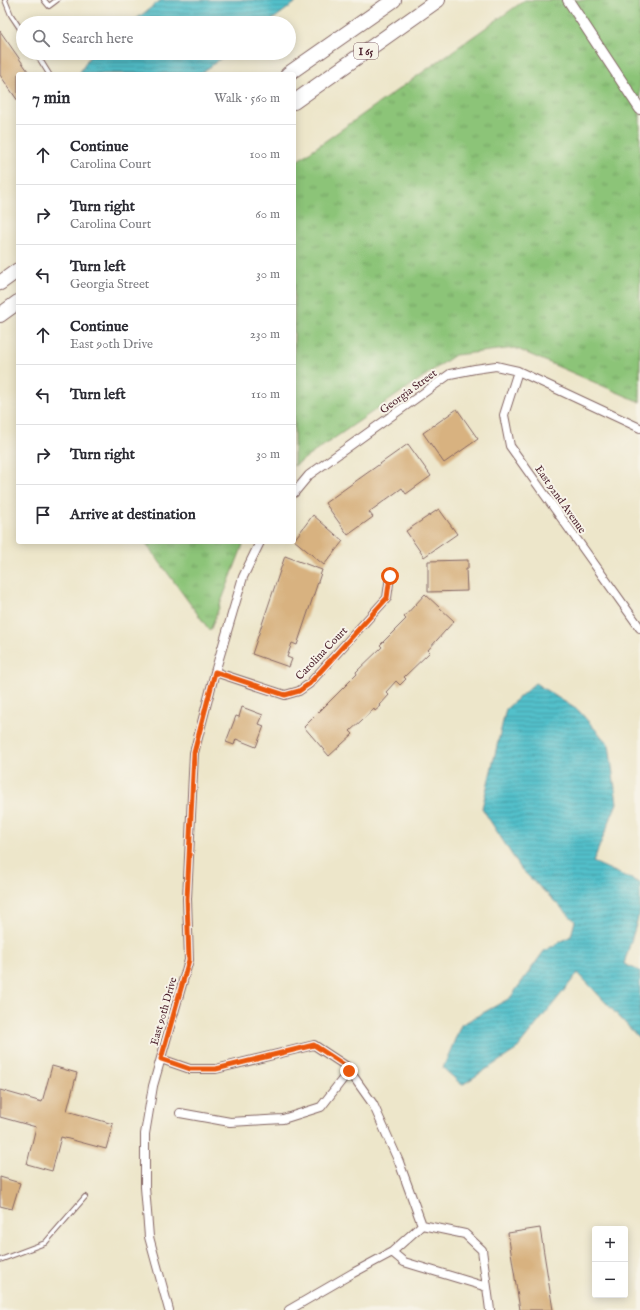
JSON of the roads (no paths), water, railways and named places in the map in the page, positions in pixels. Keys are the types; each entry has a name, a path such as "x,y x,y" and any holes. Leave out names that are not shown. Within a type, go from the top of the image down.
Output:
{"highway":[{"name":"I 65","path":"291,72 394,0"},
{"name":"I 65","path":"296,101 438,0"},
{"path":"0,284 16,272"},
{"path":"0,315 16,303"}],"street":[{"path":"568,0 640,110"},
{"name":"Georgia Street","path":"296,491 309,475 450,374 475,369 496,366 518,371 640,428"},
{"name":"East 92nd Avenue","path":"518,371 504,415 510,446 640,628"},
{"path":"215,672 243,577 259,544"},
{"name":"Carolina Court","path":"215,672 285,695 299,691 309,684 387,598 390,576"},
{"name":"East 90th Drive","path":"169,1310 149,1237 145,1186 145,1134 153,1086 189,960 187,899 194,753 215,672"},
{"path":"161,1059 190,1069 216,1069 314,1045 346,1066 373,1104 399,1162 422,1225"},
{"path":"180,1113 230,1122 282,1119 321,1107 349,1071"},
{"path":"289,1310 352,1273 392,1252 422,1225"},
{"path":"422,1225 465,1234 482,1250 490,1310"},
{"path":"392,1252 404,1262 487,1287"}],"lane":[{"path":"5,0 16,22"},
{"path":"44,0 49,6 57,0"},
{"path":"40,60 48,72"},
{"path":"0,1260 45,1243 85,1197"}],"water":[{"path":"161,0 299,0 277,16 140,16"},
{"path":"88,60 219,60 203,72 80,72"},
{"path":"535,683 579,711 609,745 617,803 593,862 640,883 640,911 624,964 640,971 640,1039 578,973 516,1050 462,1085 443,1068 461,1025 510,998 544,951 571,936 575,921 521,869 482,808 506,709"}]}
